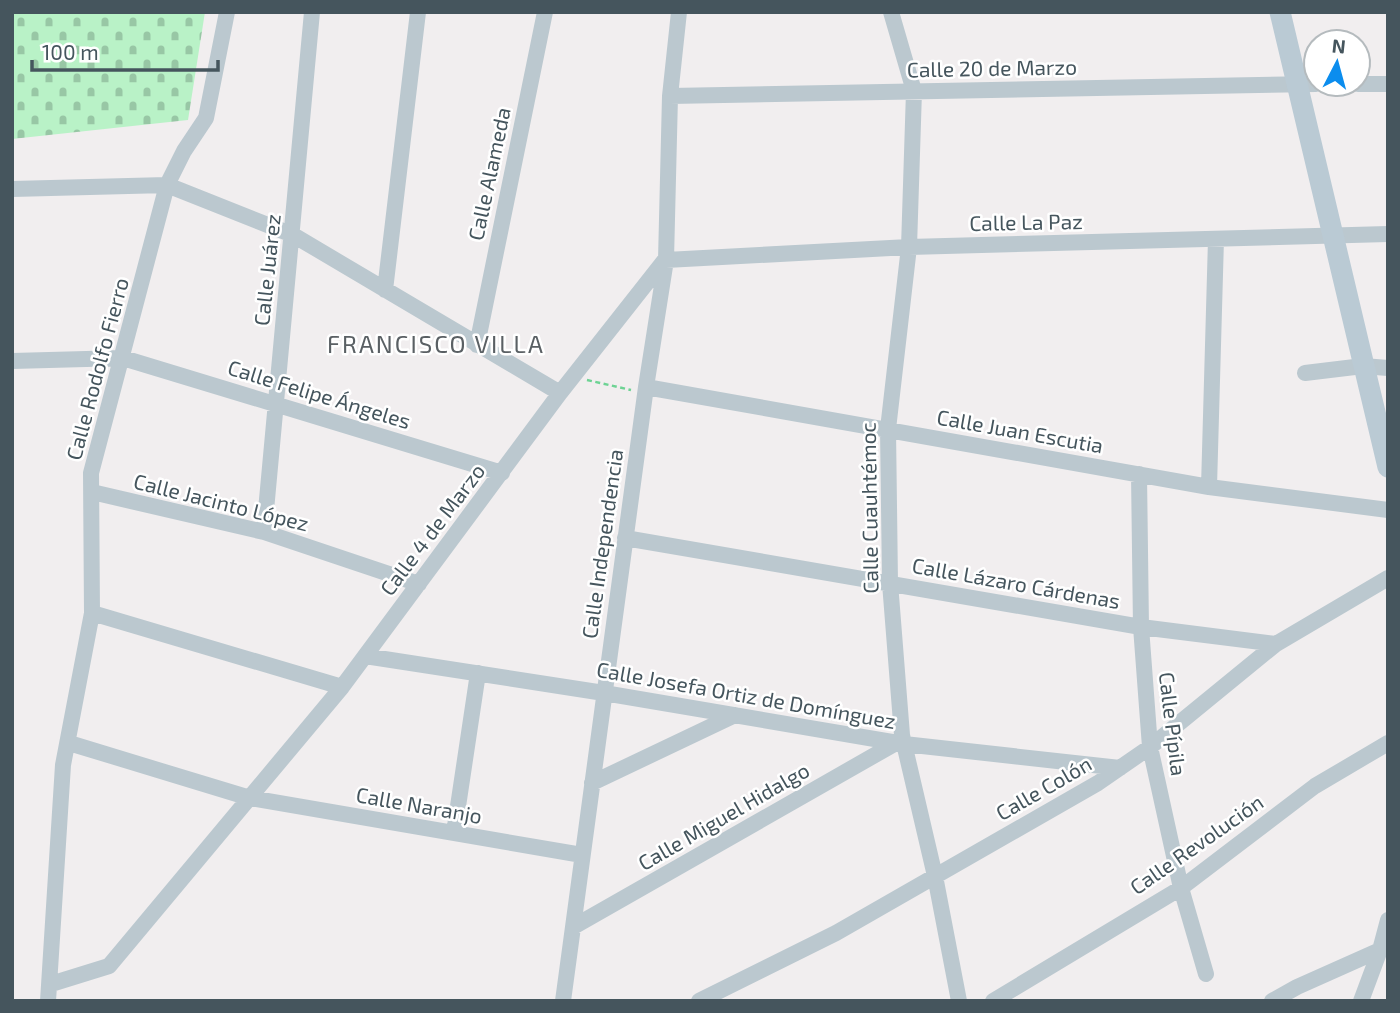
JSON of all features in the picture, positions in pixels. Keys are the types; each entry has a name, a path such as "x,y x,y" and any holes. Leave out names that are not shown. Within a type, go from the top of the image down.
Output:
{"street":[{"name":"Calle Rodolfo Fierro","path":"48,1001 64,765 92,613 91,473 167,185 184,151 206,118 227,12"},
{"name":"Calle Juárez","path":"264,532 312,12"},
{"path":"385,290 418,12"},
{"name":"Calle Alameda","path":"477,345 544,12"},
{"path":"666,260 670,96 679,12"},
{"name":"Calle Cuauhtémoc","path":"891,12 914,91 909,247 888,429 890,583 900,744 935,876 959,1001"},
{"path":"1280,12 1302,73"},
{"name":"Calle 20 de Marzo","path":"670,96 1302,84"},
{"path":"1308,98 1332,236 1388,467"},
{"path":"12,189 167,185 293,235 560,393"},
{"name":"Calle La Paz","path":"666,260 909,247 1388,234"},
{"path":"1209,487 1216,239"},
{"name":"Calle 4 de Marzo","path":"51,984 109,966 342,687 560,393 666,260"},
{"name":"Calle Independencia","path":"563,1001 625,538 666,260"},
{"name":"Calle Felipe Ángeles","path":"12,361 123,358 502,472"},
{"path":"1305,373 1363,366 1388,368"},
{"name":"Calle Juan Escutia","path":"646,387 1209,487 1388,510"},
{"name":"Calle Pípila","path":"1139,474 1141,627 1150,747 1181,888 1206,974"},
{"name":"Calle Jacinto López","path":"92,492 264,532 419,584"},
{"name":"Calle Lázaro Cárdenas","path":"625,538 1141,627 1276,644"},
{"name":"Calle Colón","path":"699,1001 836,933 1098,783 1150,747 1276,644 1388,578"},
{"path":"92,613 342,687"},
{"name":"Calle Josefa Ortiz de Domínguez","path":"365,656 604,693 900,744 1121,768"},
{"path":"454,833 478,673"},
{"path":"592,783 735,715"},
{"name":"Calle Naranjo","path":"69,743 250,798 582,855"},
{"name":"Calle Revolución","path":"993,1001 1181,888 1315,786 1388,743"},
{"name":"Calle Miguel Hidalgo","path":"573,928 900,744"},
{"path":"1361,1001 1388,920"},
{"path":"1272,1001 1297,986 1380,950"}],"path":[{"path":"573,376 629,391 646,387"}],"green space":[{"path":"12,12 205,12 188,120 12,139"}],"district":[{"name":"FRANCISCO VILLA","path":"436,345"}]}
